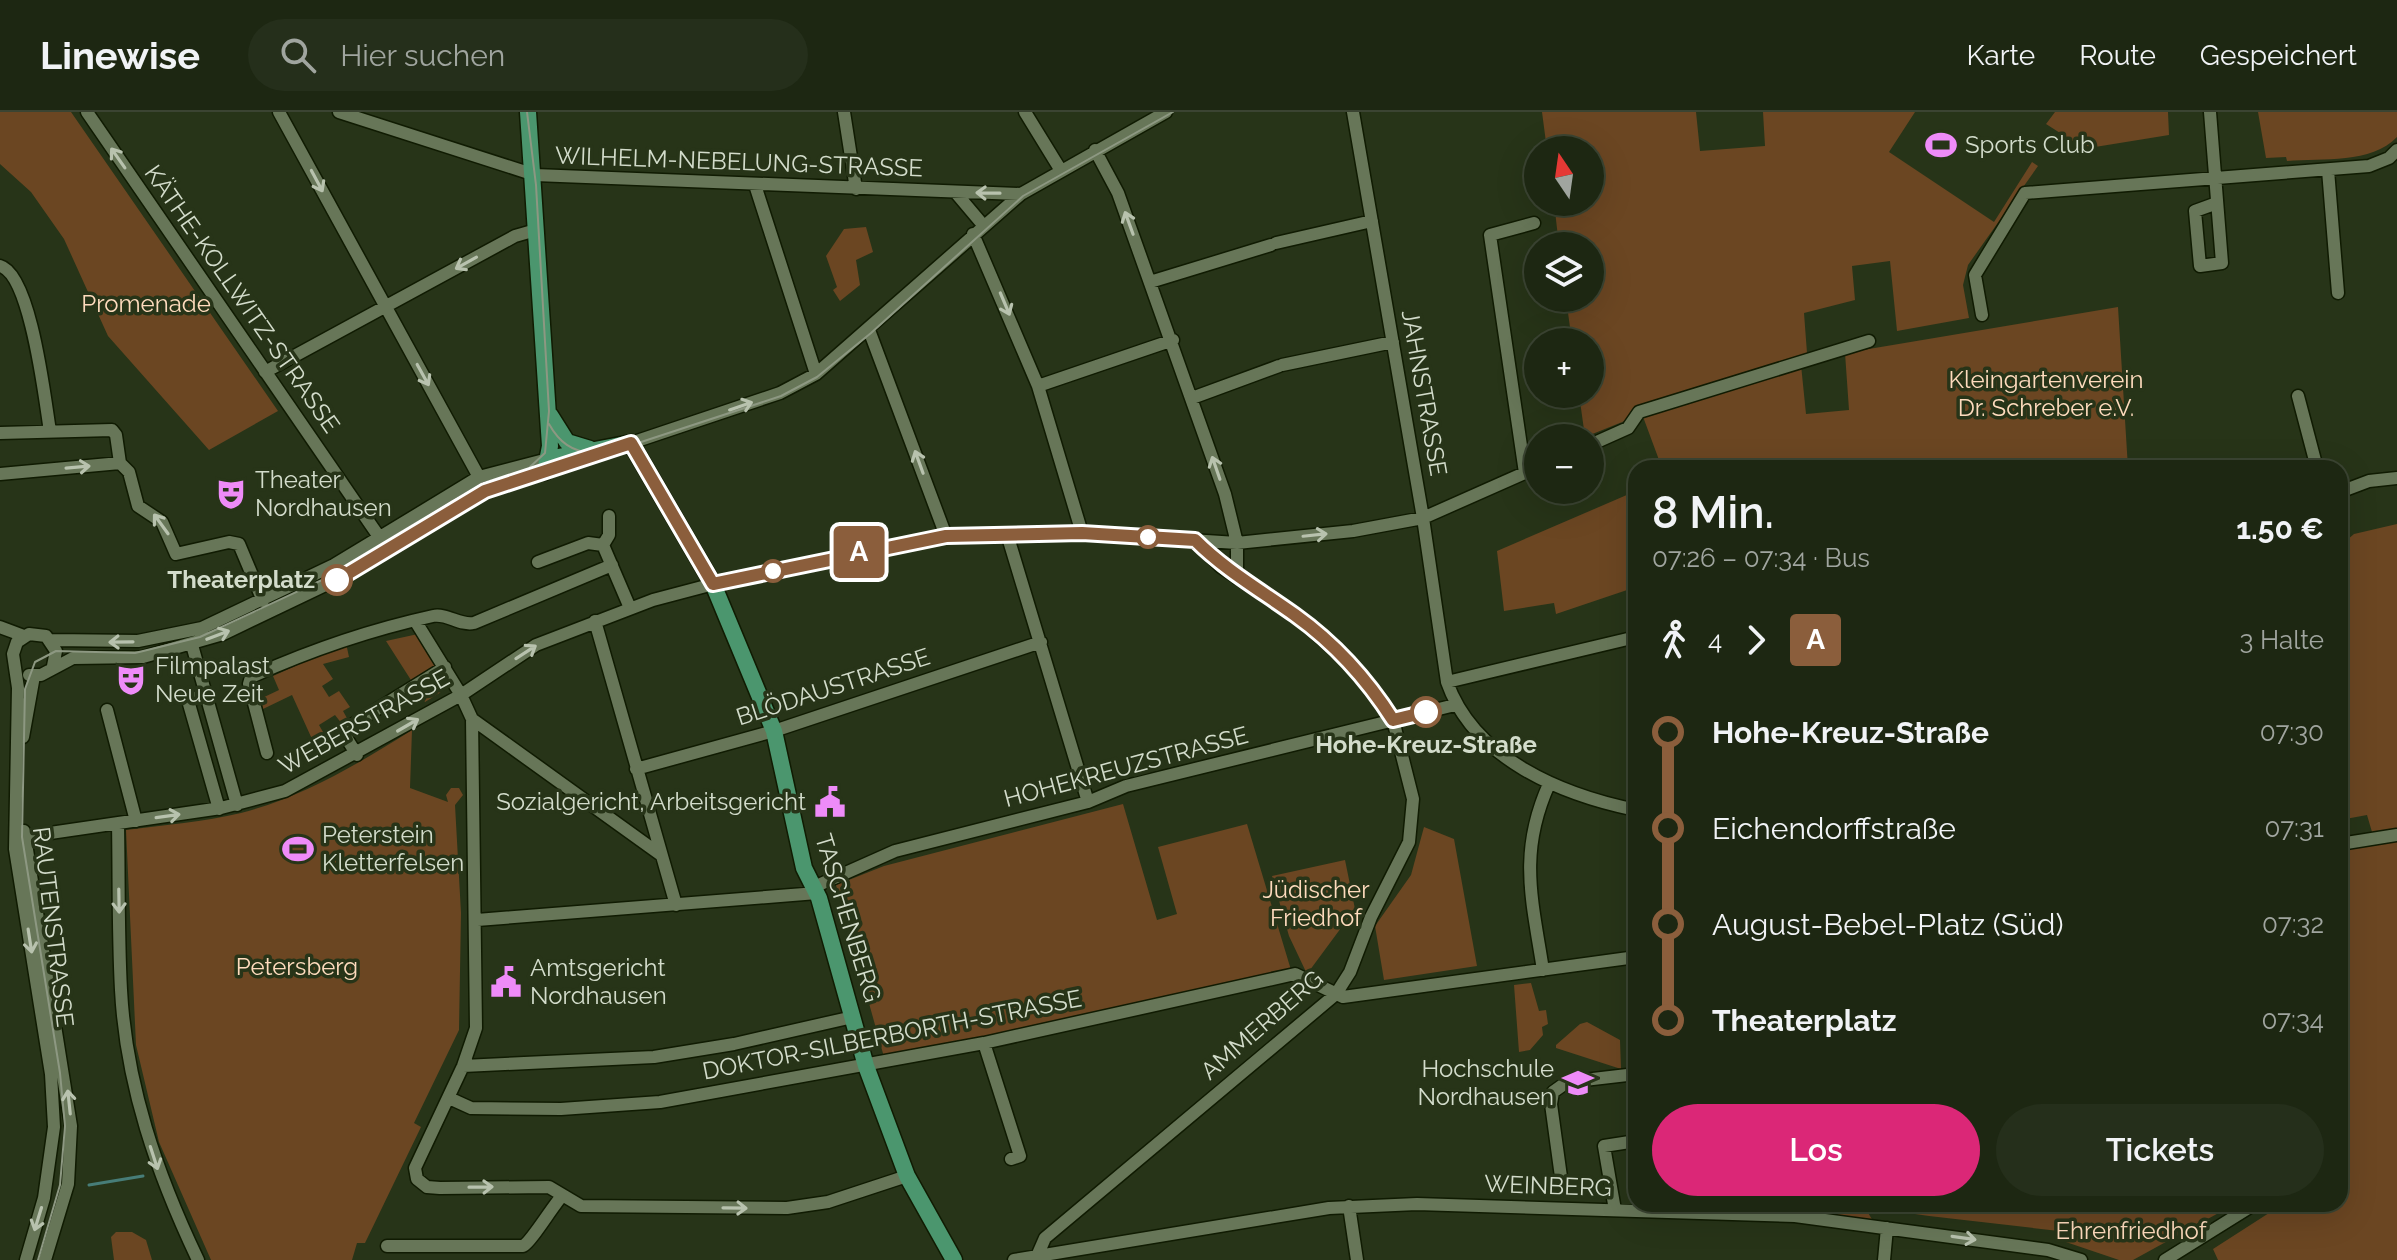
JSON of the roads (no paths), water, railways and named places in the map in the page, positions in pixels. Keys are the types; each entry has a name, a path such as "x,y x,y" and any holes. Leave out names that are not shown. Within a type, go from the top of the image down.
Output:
{"main road":[{"path":"528,112 547,409 546,465 592,458 600,451 631,443"},
{"path":"547,409 567,442 600,451"},
{"name":"TASCHENBERG","path":"631,443 713,584 774,731 804,868 816,890 866,1066 907,1176 954,1260"}],"street":[{"name":"KÄTHE-KOLLWITZ-STRASSE","path":"87,112 387,551"},
{"path":"279,112 479,477"},
{"name":"WILHELM-NEBELUNG-STRASSE","path":"339,112 534,175 1021,194"},
{"path":"844,112 856,189"},
{"path":"1025,112 1060,169"},
{"path":"631,443 780,393 816,374 1021,194 1060,169 1166,112"},
{"name":"JAHNSTRASSE","path":"1353,112 1423,518 1447,682 1455,705"},
{"path":"2210,112 2222,263 2200,266 2195,211 2217,203"},
{"path":"1095,150 1118,193 1173,340 1225,494 1237,543 1237,578"},
{"path":"1982,315 1975,275 2025,193 2328,170 2369,166 2394,158"},
{"path":"2328,170 2338,293"},
{"path":"755,185 816,374"},
{"name":"WILHELM-NEBELUNG-STRASSE","path":"956,193 978,229 1038,386 1082,533"},
{"path":"1150,282 1273,244 1372,221"},
{"path":"1524,466 1490,235 1534,223"},
{"path":"265,372 515,236 536,230"},
{"path":"3,267 16,278 34,336 50,431"},
{"path":"869,330 946,536"},
{"path":"1038,386 1173,340"},
{"path":"1604,439 1628,428 1639,412 1869,341"},
{"path":"1192,398 1281,366 1393,342"},
{"path":"2298,396 2315,460"},
{"path":"0,433 106,429 116,435 120,463 129,472 138,506 162,522 176,554 218,544 239,544 263,601"},
{"path":"0,474 120,463"},
{"path":"0,627 24,636 35,633 51,640 138,641 191,631 263,601 380,538 479,477 546,465"},
{"path":"0,634 14,649 17,666 34,676 73,658 143,657 192,645 256,620 387,551 485,491 546,465"},
{"name":"WEBERSTRASSE","path":"21,838 219,809 285,791 357,755 461,695 536,645 630,608 713,584 946,536 1082,533 1237,543 1353,531 1423,518 1524,473"},
{"path":"2348,489 2369,481 2397,478"},
{"path":"603,545 609,535 609,516"},
{"path":"1007,534 1088,802"},
{"path":"1195,540 1237,578 1297,617 1349,663 1393,720"},
{"path":"538,562 588,543 603,545"},
{"path":"603,545 630,608"},
{"path":"267,753 249,684 251,677 343,638 437,615 466,625 474,623 612,565"},
{"path":"595,621 676,905"},
{"path":"416,622 445,667 472,719 477,920 476,1028 463,1066 415,1168 417,1179 427,1187 440,1188 539,1185 549,1187 581,1206 787,1208 828,1202 907,1176"},
{"path":"14,649 24,636"},
{"path":"1447,682 1628,639"},
{"path":"51,640 56,651 53,666"},
{"name":"BLÖDAUSTRASSE","path":"636,769 774,731 1041,642"},
{"path":"192,645 237,805"},
{"name":"RAUTENSTRASSE","path":"17,666 21,838 54,1098 52,1151 46,1192 26,1260"},
{"path":"318,745 445,667"},
{"name":"RAUTENSTRASSE","path":"34,676 23,735 21,838 69,1096 71,1150 67,1188 45,1260"},
{"path":"206,697 192,698 189,704 219,809"},
{"path":"1455,705 1505,756 1549,784 1579,797 1628,808"},
{"name":"HOHEKREUZSTRASSE","path":"477,920 676,905 816,890 895,851 1088,802 1126,786 1455,705"},
{"path":"107,710 136,821"},
{"path":"472,719 661,855"},
{"name":"AMMERBERG","path":"1038,1254 1045,1238 1336,994 1350,972 1371,917 1409,842 1413,799 1393,720"},
{"path":"342,731 357,755"},
{"path":"1543,970 1528,852 1533,826 1549,784"},
{"path":"118,823 121,992 135,1083 160,1174 198,1260"},
{"path":"2348,843 2397,835"},
{"path":"1336,994 1343,997 1628,958"},
{"name":"DOKTOR-SILBERBORTH-STRASSE","path":"449,1098 471,1108 575,1108 660,1102 984,1043 1295,974 1336,994"},
{"name":"DOKTOR-SILBERBORTH-STRASSE","path":"463,1066 654,1057 734,1044 853,1017"},
{"path":"984,1043 1020,1156 1011,1159"},
{"path":"1561,1177 1551,1104 1553,1092 1567,1082 1628,1075"},
{"path":"1615,1210 1604,1146 1628,1142"},
{"path":"46,1192 67,1188"},
{"path":"387,1246 523,1246 529,1243 543,1218 562,1196"},
{"name":"WEINBERG","path":"1014,1260 1349,1206 1417,1204 1628,1210"},
{"path":"1349,1206 1357,1260"},
{"name":"WEINBERG","path":"1675,1212 1795,1216 2048,1250 2081,1260"},
{"path":"2165,1260 2242,1212"},
{"path":"1884,1260 1887,1228"}],"waterway":[{"path":"89,1185 143,1176"}],"tram line":[{"path":"527,112 536,185 549,411 545,453 530,467"},
{"path":"38,1260 60,1185 65,1126 60,1073 22,837 25,689 35,662 56,651 135,653 200,637 339,572 451,502 496,480 632,445 781,396 817,377 871,333 1023,196 1173,112"},
{"path":"549,424 567,445 593,453"}],"place":[{"name":"Sports Club","path":"1941,145"},
{"name":"Theater Nordhausen","path":"231,494"},
{"name":"Theaterplatz","path":"337,580"},
{"name":"Filmpalast Neue Zeit","path":"131,680"},
{"name":"Hohe-Kreuz-Straße","path":"1426,712"},
{"name":"Sozialgericht, Arbeitsgericht","path":"830,802"},
{"name":"Peterstein Kletterfelsen","path":"298,849"},
{"name":"Amtsgericht Nordhausen","path":"506,982"},
{"name":"Hochschule Nordhausen","path":"1578,1083"}],"park label":[{"name":"Promenade","path":"146,304"},
{"name":"Kleingartenverein Dr. Schreber e.V.","path":"2046,394"},
{"name":"Jüdischer Friedhof","path":"1316,904"},
{"name":"Petersberg","path":"297,967"},
{"name":"Ehrenfriedhof","path":"2131,1231"}]}
